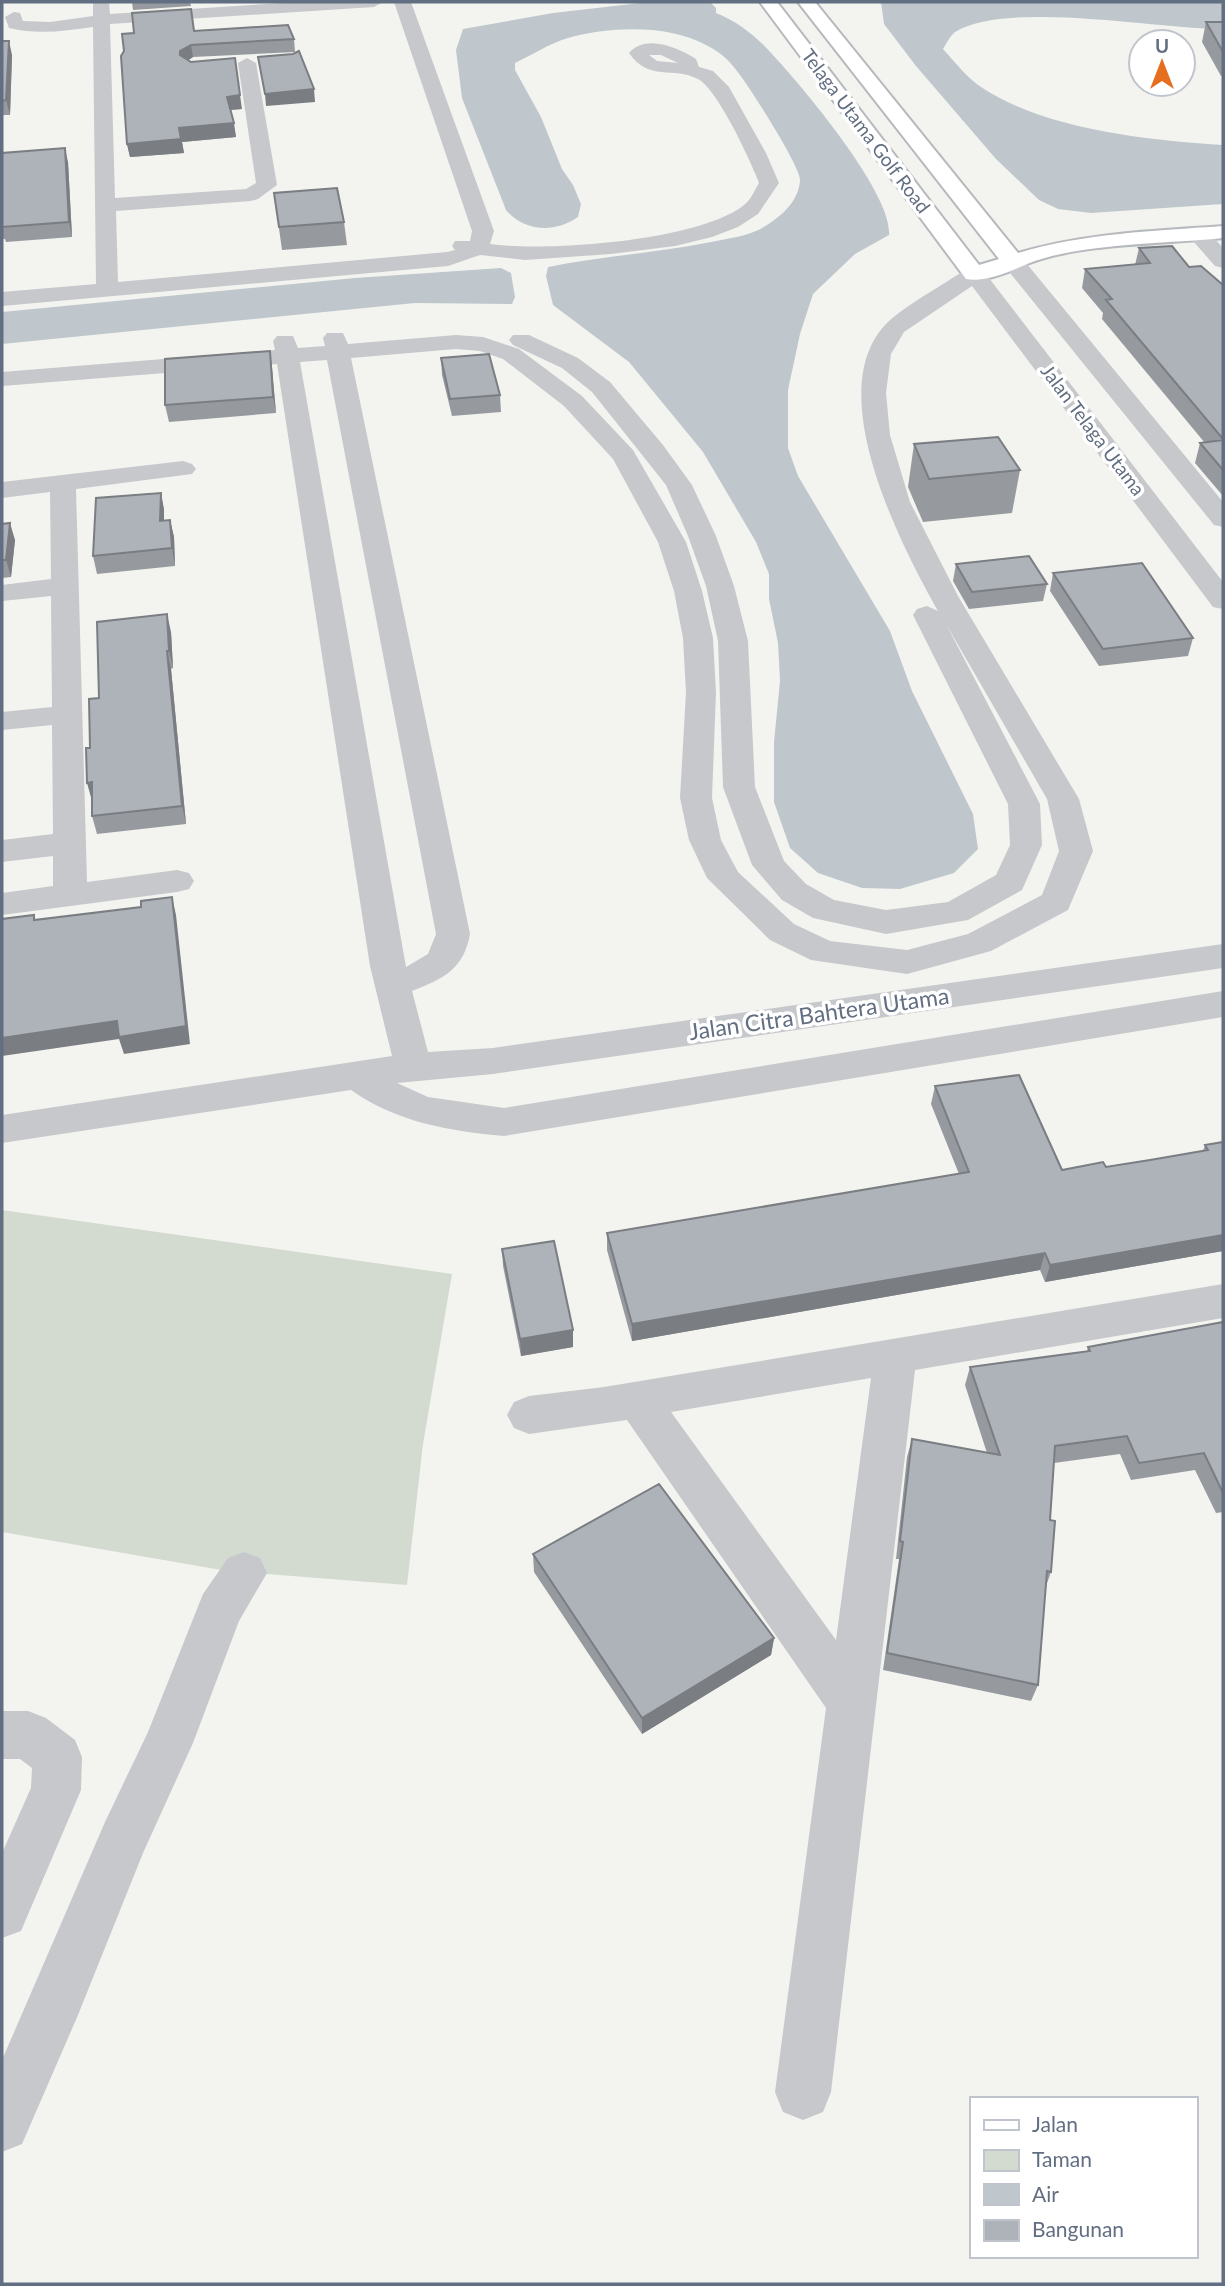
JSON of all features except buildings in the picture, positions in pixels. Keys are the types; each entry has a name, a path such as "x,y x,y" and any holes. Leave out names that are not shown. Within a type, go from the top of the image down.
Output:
{"main road":[{"name":"Telaga Utama Golf Road","path":"768,2 969,267"},
{"name":"Telaga Utama Golf Road","path":"806,2 1007,256"},
{"path":"969,267 1007,256 1104,242 1223,232"}],"street":[{"path":"123,15 214,2"},
{"path":"62,8 101,10 123,15 374,2"},
{"path":"384,2 465,243 470,247 525,253 656,242 708,232 751,211 769,183 764,166 715,82 690,68"},
{"path":"2,299 107,286 133,278 448,259 483,242 483,231 402,2"},
{"path":"8,21 37,10"},
{"path":"8,21 51,26 101,10"},
{"path":"101,10 107,286"},
{"path":"106,205 251,195 267,185 240,63 270,61"},
{"path":"1197,233 1223,261"},
{"name":"Jalan Telaga Utama","path":"1007,256 1223,519"},
{"path":"2,366 336,345 456,342 483,344 511,354 573,401 624,455 672,541 688,591 698,638 701,692 696,798 705,841 724,878 782,932 823,952 907,962 979,943 1056,902 1076,851 1063,799 944,596 897,502 877,435 874,393 879,354 895,328 969,267"},
{"path":"336,345 441,330 491,331 533,344 570,363 601,387 654,450 678,485 702,536 720,586 733,641 739,787 769,865 794,892 825,910 886,922 956,912 967,906 1010,882 1026,845 1024,804 918,598 873,503 854,435 851,392 858,352 873,323 969,267"},
{"name":"Jalan Telaga Utama","path":"969,267 1223,601"},
{"path":"2,290 107,286"},
{"path":"336,345 453,934 452,949 444,963 393,985"},
{"path":"2,379 287,349"},
{"path":"287,349 393,985 413,1067"},
{"path":"2,490 183,469"},
{"path":"63,484 71,894"},
{"path":"2,593 65,586"},
{"path":"2,722 67,714"},
{"path":"2,851 69,843"},
{"path":"2,904 177,881"},
{"name":"Jalan Citra Bahtera Utama","path":"2,1129 413,1067 493,1061 1223,956"},
{"path":"357,1075 394,1101 460,1119 504,1122 1223,1004"},
{"path":"529,1415 1223,1301"},
{"path":"803,2092 895,1357"},
{"path":"638,1399 853,1705"},
{"path":"2,2124 59,1996 123,1840 167,1744 220,1609 244,1573"},
{"path":"2,1735 28,1735 57,1757 56,1790 2,1912"}],"green space":[{"path":"2,1210 452,1274 423,1444 407,1585 227,1571 2,1532"}],"water":[{"path":"649,2 711,3 716,8 716,13 739,25 760,42 804,90 843,141 877,194 886,217 889,235 855,254 813,294 800,334 788,390 788,448 798,476 890,631 912,691 973,814 978,849 954,873 900,889 862,888 818,873 790,848 774,802 774,742 780,681 778,643 769,599 769,574 756,542 703,452 629,362 553,305 546,276 548,267 740,236 761,229 784,212 797,194 800,180 792,159 760,104 730,62 716,51 689,38 655,30 584,34 555,43 515,63 515,70 541,117 562,169 581,204 578,217 560,226 540,228 522,223 506,210 462,98 456,50 463,29 553,13"},
{"path":"881,2 1223,2 1223,29 1046,17 1010,18 979,23 955,32 943,49 981,87 1036,114 1130,136 1223,145 1223,204 1091,213 1058,209 1039,200 996,159 916,66 884,24"},
{"path":"501,268 511,273 515,297 512,304 415,303 2,344 2,312 355,278"}]}
